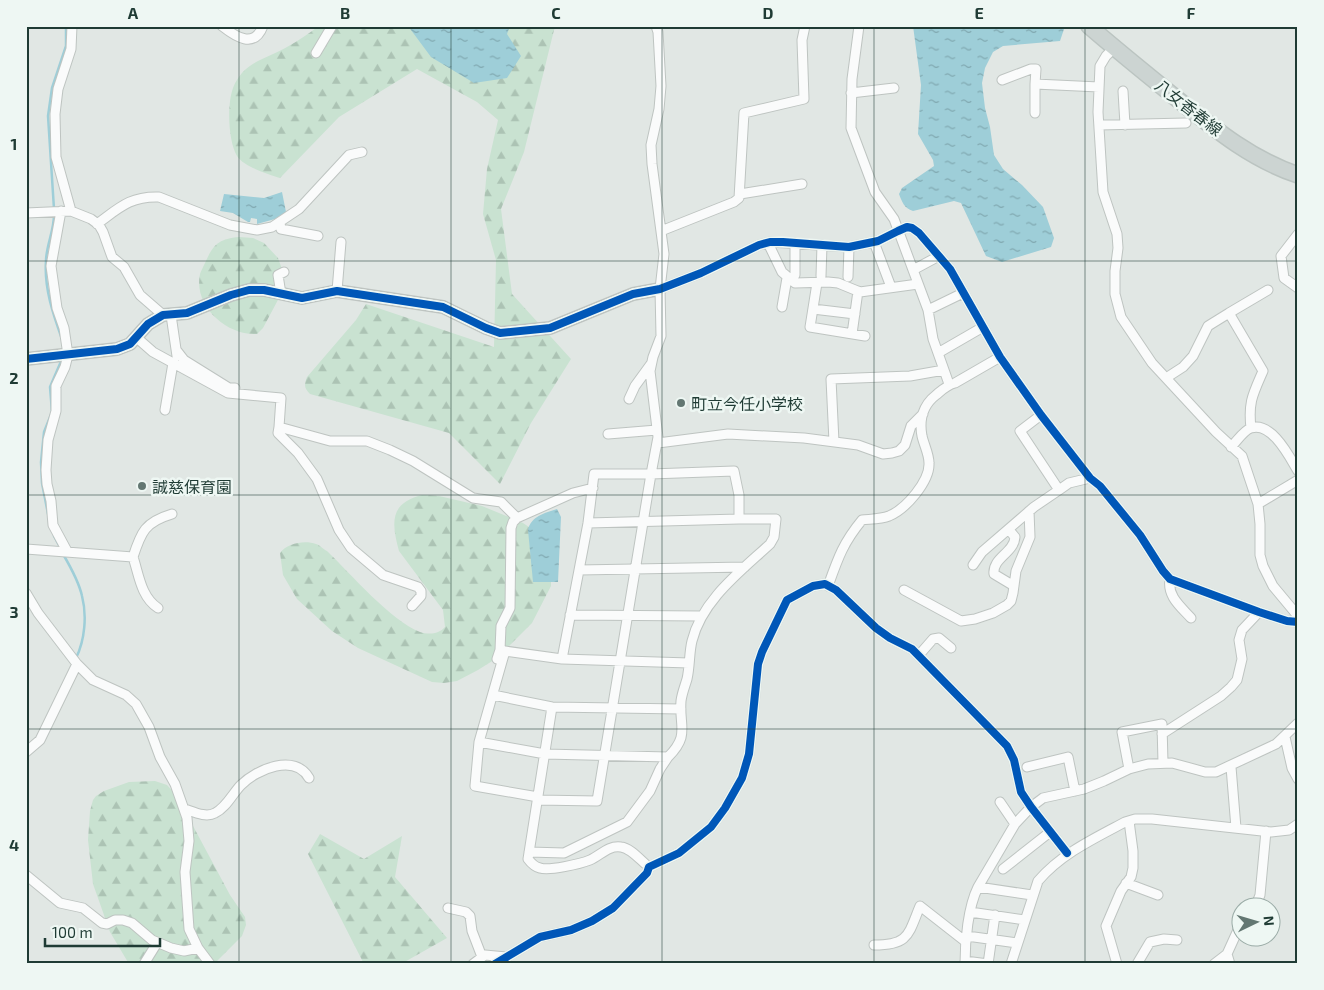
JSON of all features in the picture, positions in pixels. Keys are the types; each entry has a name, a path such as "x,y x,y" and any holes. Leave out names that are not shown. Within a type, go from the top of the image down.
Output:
{"main road":[{"name":"八女香春線","path":"1089,26 1114,48 1236,144 1273,165 1298,175"}],"street":[{"path":"62,551 53,525 51,501 46,484 46,470 48,440 56,411 56,386 65,367 68,354 64,328 56,308 51,266 66,211 56,157 55,114 58,89 71,49 72,26"},
{"path":"222,26 235,36 247,40 254,38 260,33 263,26"},
{"path":"316,53 332,26"},
{"path":"592,488 573,492 517,518 513,522 511,528 510,608 501,626 502,651 493,695 479,742 475,786 538,798 597,801 611,708 658,442 650,371 661,336 660,289 664,254 651,145 660,110 661,86 656,26"},
{"path":"661,231 740,198 744,113 804,99 802,40 805,26"},
{"path":"859,26 851,93 851,128 876,192 894,219 928,310 933,339 949,384"},
{"path":"1114,48 1100,66 1099,125 1103,192 1117,234 1115,294 1121,317 1152,364 1231,447 1242,456 1258,504 1260,555 1263,566 1273,586 1298,616"},
{"path":"1002,80 1031,69 1036,69 1035,112"},
{"path":"1035,84 1099,86"},
{"path":"851,93 894,88"},
{"path":"1123,91 1125,125"},
{"path":"1099,125 1186,123"},
{"path":"97,224 136,198 159,197 230,225 257,230 272,227 300,209 350,155 362,152"},
{"path":"740,194 802,184"},
{"path":"26,213 66,211 82,214 97,224 103,232 112,257 124,267 140,295 167,315 177,351 184,360 228,388 236,388"},
{"path":"280,223 281,228 318,236"},
{"path":"26,359 117,349 130,344 148,324 167,315 187,313 231,295 249,290 264,290 302,298 336,291 443,307 500,333 550,328 633,294 660,289 759,245 795,243 849,247 874,242 898,230 912,228 919,233 950,269 982,327 1040,415 1090,478 1100,486 1148,545 1162,571 1170,579 1259,612 1294,623 1298,622"},
{"path":"1298,234 1294,247 1281,256 1284,278 1298,288"},
{"path":"336,291 341,242"},
{"path":"874,242 892,287"},
{"path":"768,243 782,272 791,276 795,283 819,279 838,283 858,291 918,284"},
{"path":"782,307 791,276 795,243"},
{"path":"822,245 819,279 810,327 865,336"},
{"path":"848,277 849,247"},
{"path":"913,270 939,256"},
{"path":"281,294 278,275 284,272"},
{"path":"1166,378 1183,367 1194,356 1208,326 1268,290"},
{"path":"852,334 858,291"},
{"path":"928,310 963,293"},
{"path":"813,309 855,314"},
{"path":"1229,313 1263,371 1251,399 1249,411 1251,428"},
{"path":"938,353 982,327"},
{"path":"137,338 153,352 228,393 281,398 278,433 298,453 317,479 339,530 351,548 383,575 418,587 421,591 420,596 412,606"},
{"path":"165,410 177,351"},
{"path":"828,586 840,551 862,520 891,515 906,504 918,491 927,475 930,463 923,438 921,420 924,408 932,398 949,384 972,374 1000,356"},
{"path":"629,399 635,386 651,364"},
{"path":"834,442 831,379 910,376 944,370"},
{"path":"658,442 728,434 804,438 858,445 883,454 899,451 906,441 912,426 923,414"},
{"path":"1040,415 1020,431 1059,490"},
{"path":"279,427 330,441 367,441 413,461 473,498 501,502 517,518"},
{"path":"1231,447 1251,428 1258,427 1276,436 1298,472"},
{"path":"608,434 657,430"},
{"path":"906,441 923,438"},
{"path":"562,659 588,523 594,474 734,471 739,495 739,519"},
{"path":"972,565 982,552 1029,511 1070,483 1090,478"},
{"path":"1258,504 1298,480"},
{"path":"904,590 961,621 994,613 1007,606 1011,601 1016,571 1030,537 1029,511"},
{"path":"158,608 150,603 144,594 133,557 140,536 147,525 172,514"},
{"path":"529,852 564,853 627,822 650,791 660,769 681,741 683,730 681,709 692,640 702,616 723,589 770,544 774,537 776,519 588,523"},
{"path":"1009,530 1015,537 1014,542 1011,548 999,559 994,574 1014,586"},
{"path":"26,549 133,557"},
{"path":"579,570 746,567"},
{"path":"1170,579 1170,593 1191,618"},
{"path":"495,964 540,937 571,930 599,917 613,908 647,873 649,868 680,853 711,827 725,808 742,778 749,754 758,664 762,652 787,600 813,586 825,584 836,590 876,628 890,638 912,649 1007,746 1014,760 1021,792 1031,808 1067,853"},
{"path":"26,593 38,613 77,664 93,680 126,695 136,704 148,727 185,809 189,841 185,872 189,928 198,948 210,964"},
{"path":"1162,734 1231,688 1236,680 1242,659 1239,640 1242,630 1259,612"},
{"path":"570,615 702,616"},
{"path":"919,655 933,639 939,638 951,648"},
{"path":"502,651 562,659 689,663"},
{"path":"491,685 502,651"},
{"path":"26,752 40,740 77,664"},
{"path":"493,695 552,707 681,709"},
{"path":"552,707 528,859 540,868 548,869 590,860 611,847 622,847 629,850 649,868"},
{"path":"995,915 988,964 965,962 973,897 1014,824 1043,798 1075,791 1104,781 1129,768 1148,764 1172,763 1205,772 1216,772 1276,744 1298,723"},
{"path":"1129,768 1122,732 1162,724 1163,763"},
{"path":"1285,737 1292,768 1298,779"},
{"path":"479,742 545,754 668,757"},
{"path":"1026,767 1068,757 1075,791"},
{"path":"185,809 204,815 213,814 219,810 242,784 261,771 284,765 296,766 305,770 309,778"},
{"path":"1230,767 1236,828"},
{"path":"1000,802 1014,824"},
{"path":"1011,964 1032,894 1042,876 1067,853 1129,821 1152,820 1266,831 1289,830 1298,824"},
{"path":"1117,964 1106,926 1133,868 1134,851 1129,821"},
{"path":"1259,898 1266,831"},
{"path":"998,850 1006,867 1050,832"},
{"path":"26,875 60,903 83,908 102,923 107,924 115,920 123,920 132,924 157,943 184,951 198,948"},
{"path":"1126,883 1158,895"},
{"path":"978,887 1032,894"},
{"path":"874,945 889,945 907,936 920,906 967,939 1017,943"},
{"path":"448,908 466,912 470,916 472,931 482,957"},
{"path":"970,912 1024,920"},
{"path":"1138,964 1150,942 1164,939 1177,940"},
{"path":"144,964 157,943"},
{"path":"1214,964 1227,954 1232,943"},
{"path":"1227,954 1230,964"},
{"path":"473,964 486,955 506,957"}],"green space":[{"path":"319,26 555,26 524,152 501,209 512,294 571,359 531,423 500,484 449,433 310,394 306,388 307,377 356,320 366,304 494,347 496,260 483,214 487,169 498,120 477,102 417,69 339,117 280,178 245,164 237,156 230,132 229,113 231,95 237,80 250,66 291,45"},
{"path":"239,237 253,238 264,243 278,258 283,272 279,298 263,328 257,334 234,330 215,317 207,308 199,286 200,273 214,247 226,239"},
{"path":"422,495 439,496 482,506 523,523 532,529 551,573 551,586 532,623 497,658 457,681 444,683 432,682 358,648 332,631 297,599 283,575 280,553 296,543 307,542 317,545 327,551 371,596 396,618 420,632 430,634 437,632 445,627 443,610 399,551 394,523 399,509 404,503"},
{"path":"155,781 167,785 177,796 230,895 245,917 246,925 242,936 214,964 129,964 110,932 93,884 88,840 90,811 93,800 104,791 129,782"},
{"path":"320,834 364,859 402,836 395,877 447,938 401,964 364,964 308,854"}],"water":[{"path":"408,26 510,26 507,34 521,56 507,78 474,83 431,57"},
{"path":"913,26 1065,26 1060,41 1003,46 993,52 985,68 982,83 994,155 1003,169 1043,207 1054,238 1051,247 1002,262 986,256 961,203 954,201 913,211 904,204 899,194 902,188 934,166 933,160 918,134 921,85"},
{"path":"282,192 286,212 275,219 257,224 257,219 251,218 250,222 248,222 233,213 220,211 224,194 264,198"},
{"path":"557,509 561,517 558,582 533,582 528,530 535,518"}],"waterway":[{"path":"54,209 48,116 52,88 66,46 66,26"},
{"path":"54,215 46,255 46,281 55,320 62,339"},
{"path":"48,514 42,483 41,462 44,432 52,412 50,387 62,359"},
{"path":"54,536 61,549"},
{"path":"63,554 77,580 84,603 83,635 76,658"}],"cycle path":[{"path":"26,359 117,349 130,344 148,324 163,315 187,313 231,295 249,290 264,290 302,298 337,291 443,307 500,333 550,328 633,294 660,289 701,273 759,245 770,242 783,242 849,247 878,241 907,227 912,228 919,233 950,269 1000,357 1041,415 1090,478 1100,486 1140,535 1170,579 1259,612 1287,621 1298,622"},
{"path":"495,964 540,937 571,930 592,921 613,908 647,873 649,867 679,853 711,827 725,808 742,778 749,754 758,664 762,652 787,600 813,586 825,584 836,590 876,628 890,638 912,649 1007,746 1014,760 1021,792 1067,853"}],"place":[{"name":"町立今任小学校","path":"681,403"},
{"name":"誠慈保育園","path":"142,486"}]}
